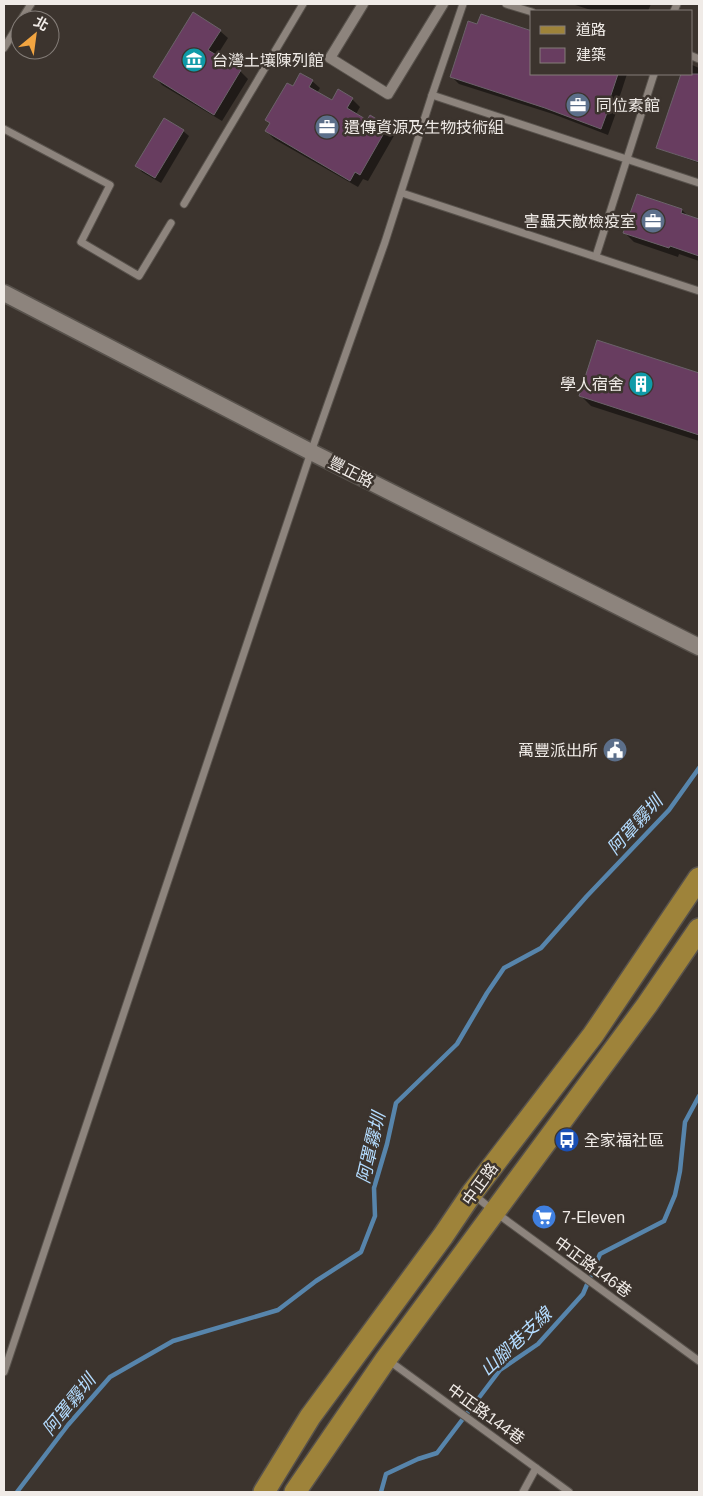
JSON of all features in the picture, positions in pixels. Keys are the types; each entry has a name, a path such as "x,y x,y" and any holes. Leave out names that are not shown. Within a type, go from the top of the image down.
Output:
{"main road":[{"name":"中正路","path":"264,1492 310,1417 443,1236 472,1193 593,1035 699,878"},
{"name":"中正路","path":"295,1492 386,1359 647,1006 699,929"}],"street":[{"path":"363,4 330,58 388,94 443,4"},
{"name":"豐正路","path":"4,293 311,452 699,647"}],"lane":[{"path":"184,204 303,4"},
{"path":"4,1372 311,452 402,192 463,4"},
{"path":"506,4 530,11"},
{"path":"596,256 654,75"},
{"path":"432,95 699,183"},
{"path":"4,129 110,185 81,242 139,276 171,223"},
{"path":"402,192 699,291"},
{"name":"中正路146巷","path":"472,1193 495,1212 699,1361"},
{"name":"中正路144巷","path":"386,1359 570,1492"},
{"path":"523,1492 536,1468"}],"building":[{"name":"台灣土壤陳列館","path":"193,12 221,30 208,50 241,70 214,115 153,77"},
{"path":"481,14 530,30 530,75 618,75 609,101 611,102 601,129 545,108 450,77 468,21 477,24"},
{"name":"遺傳資源及生物技術組","path":"300,73 313,80 309,87 332,100 338,89 353,98 347,108 367,120 370,115 388,126 360,175 355,172 350,181 265,131 270,123 265,120 287,83 293,86"},
{"path":"699,74 699,162 656,148 681,75"},
{"path":"164,118 184,130 155,178 135,166"},
{"name":"害蟲天敵檢疫室","path":"637,194 682,209 681,213 699,219 699,256 623,233"},
{"name":"學人宿舍","path":"597,340 699,373 699,435 579,396"}],"waterway":[{"name":"阿罩霧圳","path":"17,1492 68,1425 110,1377 173,1341 278,1310 316,1281 361,1252 375,1216 374,1188 387,1144 396,1103 457,1044 504,968 541,948 587,896 669,810 699,768"},
{"name":"山腳巷支線","path":"381,1492 386,1474 418,1459 437,1453 500,1370 538,1344 583,1294 600,1254 664,1221 675,1195 680,1171 685,1122 699,1096"}],"place":[{"name":"台灣土壤陳列館","path":"194,60"},
{"name":"同位素館","path":"578,105"},
{"name":"遺傳資源及生物技術組","path":"327,127"},
{"name":"害蟲天敵檢疫室","path":"653,221"},
{"name":"學人宿舍","path":"641,384"},
{"name":"萬豐派出所","path":"615,750"},
{"name":"全家福社區","path":"567,1140"},
{"name":"7-Eleven","path":"544,1217"}]}
